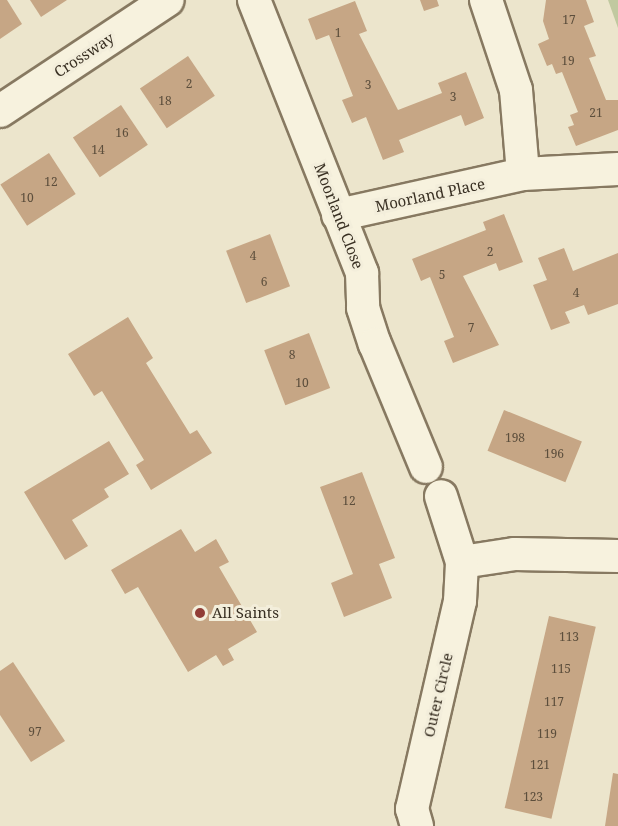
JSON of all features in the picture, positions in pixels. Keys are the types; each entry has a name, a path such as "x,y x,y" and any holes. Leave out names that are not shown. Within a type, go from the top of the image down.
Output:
{"street":[{"name":"Crossway","path":"0,111 168,0"},
{"name":"Moorland Close","path":"254,0 362,273 363,308 375,344 426,467"},
{"path":"486,0 516,90 523,174"},
{"name":"Moorland Place","path":"338,215 523,174 618,170"},
{"name":"Outer Circle","path":"417,826 411,809 460,601 462,562 441,496"},
{"path":"462,562 515,554 618,556"}],"green space":[{"path":"608,0 618,0 618,28"}],"building":[{"path":"0,0 7,0 22,24 0,39"},
{"path":"30,0 67,0 41,17"},
{"path":"420,0 437,0 439,6 424,11"},
{"path":"546,0 586,0 594,22 584,26 596,56 589,58 606,100 618,100 618,130 576,146 568,127 574,125 570,115 578,112 562,72 556,74 552,64 547,66 538,44 549,39 543,21"},
{"path":"355,1 367,31 359,34 398,110 442,93 438,83 466,72 484,118 465,126 461,115 399,140 404,152 383,160 366,117 352,123 342,100 353,96 329,35 316,40 308,19"},
{"path":"188,56 215,96 167,128 140,88"},
{"path":"121,105 148,145 100,177 73,137"},
{"path":"49,153 76,194 27,226 0,185"},
{"path":"504,214 523,262 499,271 496,263 463,276 499,345 453,363 444,341 454,337 430,277 421,281 412,259 486,230 483,222"},
{"path":"270,234 290,286 246,303 226,251"},
{"path":"564,248 573,271 618,253 618,304 588,315 584,305 565,312 570,323 551,330 533,285 547,280 538,258"},
{"path":"128,317 153,358 146,363 190,434 197,430 212,453 151,490 136,465 144,460 102,391 94,396 68,354"},
{"path":"309,333 330,388 285,405 264,350"},
{"path":"504,410 582,441 565,482 488,451"},
{"path":"109,441 129,474 104,489 109,497 72,520 88,546 65,560 24,492"},
{"path":"362,472 395,558 379,564 392,598 344,617 331,583 353,574 320,487"},
{"name":"All Saints","path":"181,529 195,552 216,539 229,562 219,567 257,632 228,649 234,660 223,666 216,655 188,672 138,587 125,594 111,570"},
{"path":"549,616 596,627 551,819 505,808"},
{"path":"13,662 65,741 31,762 0,715 0,671"},
{"path":"613,773 618,774 618,826 605,826"}],"place":[{"name":"All Saints","path":"200,613"}]}
